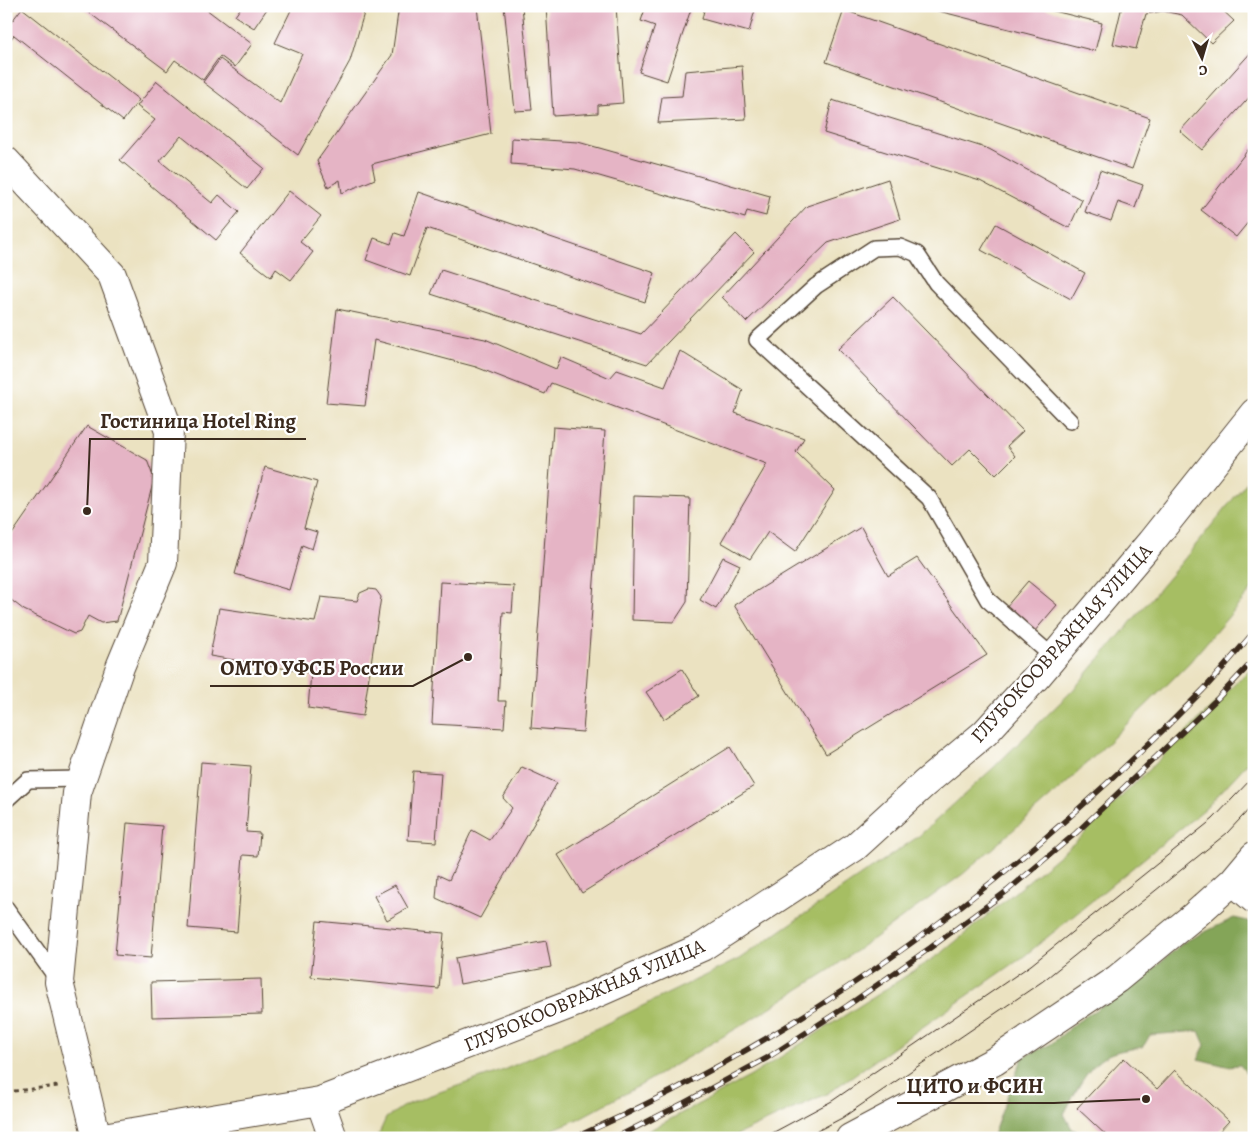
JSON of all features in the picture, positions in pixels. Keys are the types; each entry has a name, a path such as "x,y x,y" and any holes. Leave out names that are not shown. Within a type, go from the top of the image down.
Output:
{"street":[{"path":"6,161 112,275 169,432 163,563 120,667 76,793 59,982 97,1138"},
{"name":"ГЛУБОКООВРАЖНАЯ УЛИЦА","path":"97,1138 320,1101 577,1002 702,948 855,847 985,732 1053,657 1152,542 1254,413"},
{"path":"850,1138 995,1061 1117,979 1195,915 1233,880 1254,856"},
{"path":"1233,880 1254,899"},
{"path":"320,1101 333,1138"}],"lane":[{"path":"1053,657 988,600 928,498 757,340 816,286 849,264 874,248 900,247 917,254 936,283 1070,421"},
{"path":"6,800 28,780 81,779"},
{"path":"6,908 59,982"}],"path":[{"path":"6,1092 83,1083"}],"green space":[{"path":"1254,473 1254,587 1188,664 1069,781 963,874 831,969 744,1024 641,1085 576,1120 531,1138 377,1138 386,1118 402,1107 428,1096 499,1072 593,1030 739,959 919,836 991,770 1073,690 1177,568"},
{"path":"1254,665 1254,756 1206,808 1023,957 828,1093 730,1138 635,1138 751,1076 943,952 1080,838"},
{"path":"1234,918 1254,924 1254,1082 1240,1065 1226,1066 1198,1059 1205,1045 1199,1031 1150,1035 1143,1047 1116,1052 1101,1060 1088,1073 1077,1089 1064,1114 1072,1129 1093,1138 992,1138 1023,1057 1051,1044 1077,1022 1141,980 1184,942"}],"building":[{"path":"80,6 202,6 252,44 235,67 220,56 203,80 175,60 167,71"},
{"path":"242,6 269,6 254,28 235,16"},
{"path":"293,6 366,6 350,61 298,155 203,82 220,59 280,103 302,54 275,43"},
{"path":"399,6 477,6 491,134 372,164 375,179 342,193 340,180 328,187 317,161 392,55"},
{"path":"504,6 522,6 532,110 515,111"},
{"path":"546,6 616,6 623,103 598,105 598,113 553,116"},
{"path":"646,6 692,6 667,81 639,72 655,26 641,21"},
{"path":"705,6 756,6 749,32 702,19"},
{"path":"919,6 1034,6 1102,23 1095,51"},
{"path":"1122,6 1218,6 1234,21 1211,43 1182,15 1163,11 1146,14 1136,49 1113,44"},
{"path":"22,8 139,100 123,121 14,35 6,45 6,23 9,25"},
{"path":"844,10 1150,118 1132,169 826,62"},
{"path":"1254,49 1254,92 1202,150 1180,131"},
{"path":"742,66 746,119 658,123 662,97 682,96 685,71"},
{"path":"157,81 264,168 247,189 181,136 160,161 212,203 219,195 239,212 216,240 120,160 155,120 137,106"},
{"path":"832,100 989,149 1082,200 1069,228 980,181 824,133"},
{"path":"512,138 578,142 770,196 766,216 747,211 745,218 575,169 511,164"},
{"path":"1254,142 1254,215 1236,237 1201,210"},
{"path":"1100,170 1143,185 1135,208 1118,202 1111,221 1085,212"},
{"path":"888,179 900,219 828,243 746,322 722,297 807,206"},
{"path":"289,191 321,216 300,242 313,252 291,280 276,269 271,277 240,253"},
{"path":"419,192 655,273 645,302 427,228 410,276 366,260 374,238 391,244 395,233 404,236"},
{"path":"996,224 1085,273 1071,299 981,250"},
{"path":"736,234 754,252 647,364 431,294 441,270 641,334"},
{"path":"893,297 1023,431 1007,446 1015,456 996,475 970,449 952,466 838,349"},
{"path":"337,309 485,339 556,369 561,357 610,378 617,370 665,387 680,351 743,390 735,413 804,438 796,452 835,490 795,552 768,532 750,559 721,542 767,464 551,383 545,394 476,367 374,340 365,406 326,403"},
{"path":"87,426 147,460 154,479 117,621 101,623 88,616 80,632 74,634 24,610 6,596 6,543"},
{"path":"553,427 605,431 583,732 531,728"},
{"path":"265,467 317,482 304,528 317,532 312,549 302,545 289,590 235,574"},
{"path":"634,496 690,498 687,602 674,622 632,620"},
{"path":"861,527 888,576 917,558 987,655 826,754 734,605"},
{"path":"723,557 740,565 716,609 700,600"},
{"path":"1028,581 1057,605 1034,632 1005,608"},
{"path":"440,582 514,586 512,613 503,612 498,701 506,701 504,728 432,724"},
{"path":"369,589 376,590 381,597 363,716 308,708 311,673 210,656 219,608 315,622 321,597 357,601 360,593"},
{"path":"682,669 699,696 664,719 646,692"},
{"path":"730,747 754,786 582,893 558,855"},
{"path":"201,762 251,766 246,832 260,833 258,856 243,855 237,932 188,928"},
{"path":"522,767 557,783 480,918 436,898 438,875 449,880 472,830 490,840 512,808 503,798"},
{"path":"413,771 441,773 436,842 408,840"},
{"path":"127,823 162,826 151,958 115,955"},
{"path":"395,885 408,908 387,920 374,896"},
{"path":"317,921 444,933 439,989 311,977"},
{"path":"546,941 551,967 460,984 455,958"},
{"path":"261,979 262,1014 152,1017 151,982"},
{"path":"1124,1058 1157,1089 1175,1070 1229,1121 1213,1138 1109,1138 1077,1108"}],"tram line":[{"path":"763,1138 832,1101 1031,965 1213,819 1254,776"},
{"path":"804,1138 842,1118 1043,981 1227,833 1254,804"}],"railway":[{"path":"574,1138 662,1096 747,1050 829,999 909,944 987,886 1062,824 1134,758 1203,690 1254,632"},
{"path":"615,1138 767,1058 847,1006 1007,891 1076,833 1218,698 1254,660"}],"place":[{"name":"Гостиница Hotel Ring","path":"87,511"},
{"name":"ОМТО УФСБ России","path":"468,657"},
{"name":"ЦИТО и ФСИН","path":"1146,1099"}]}
